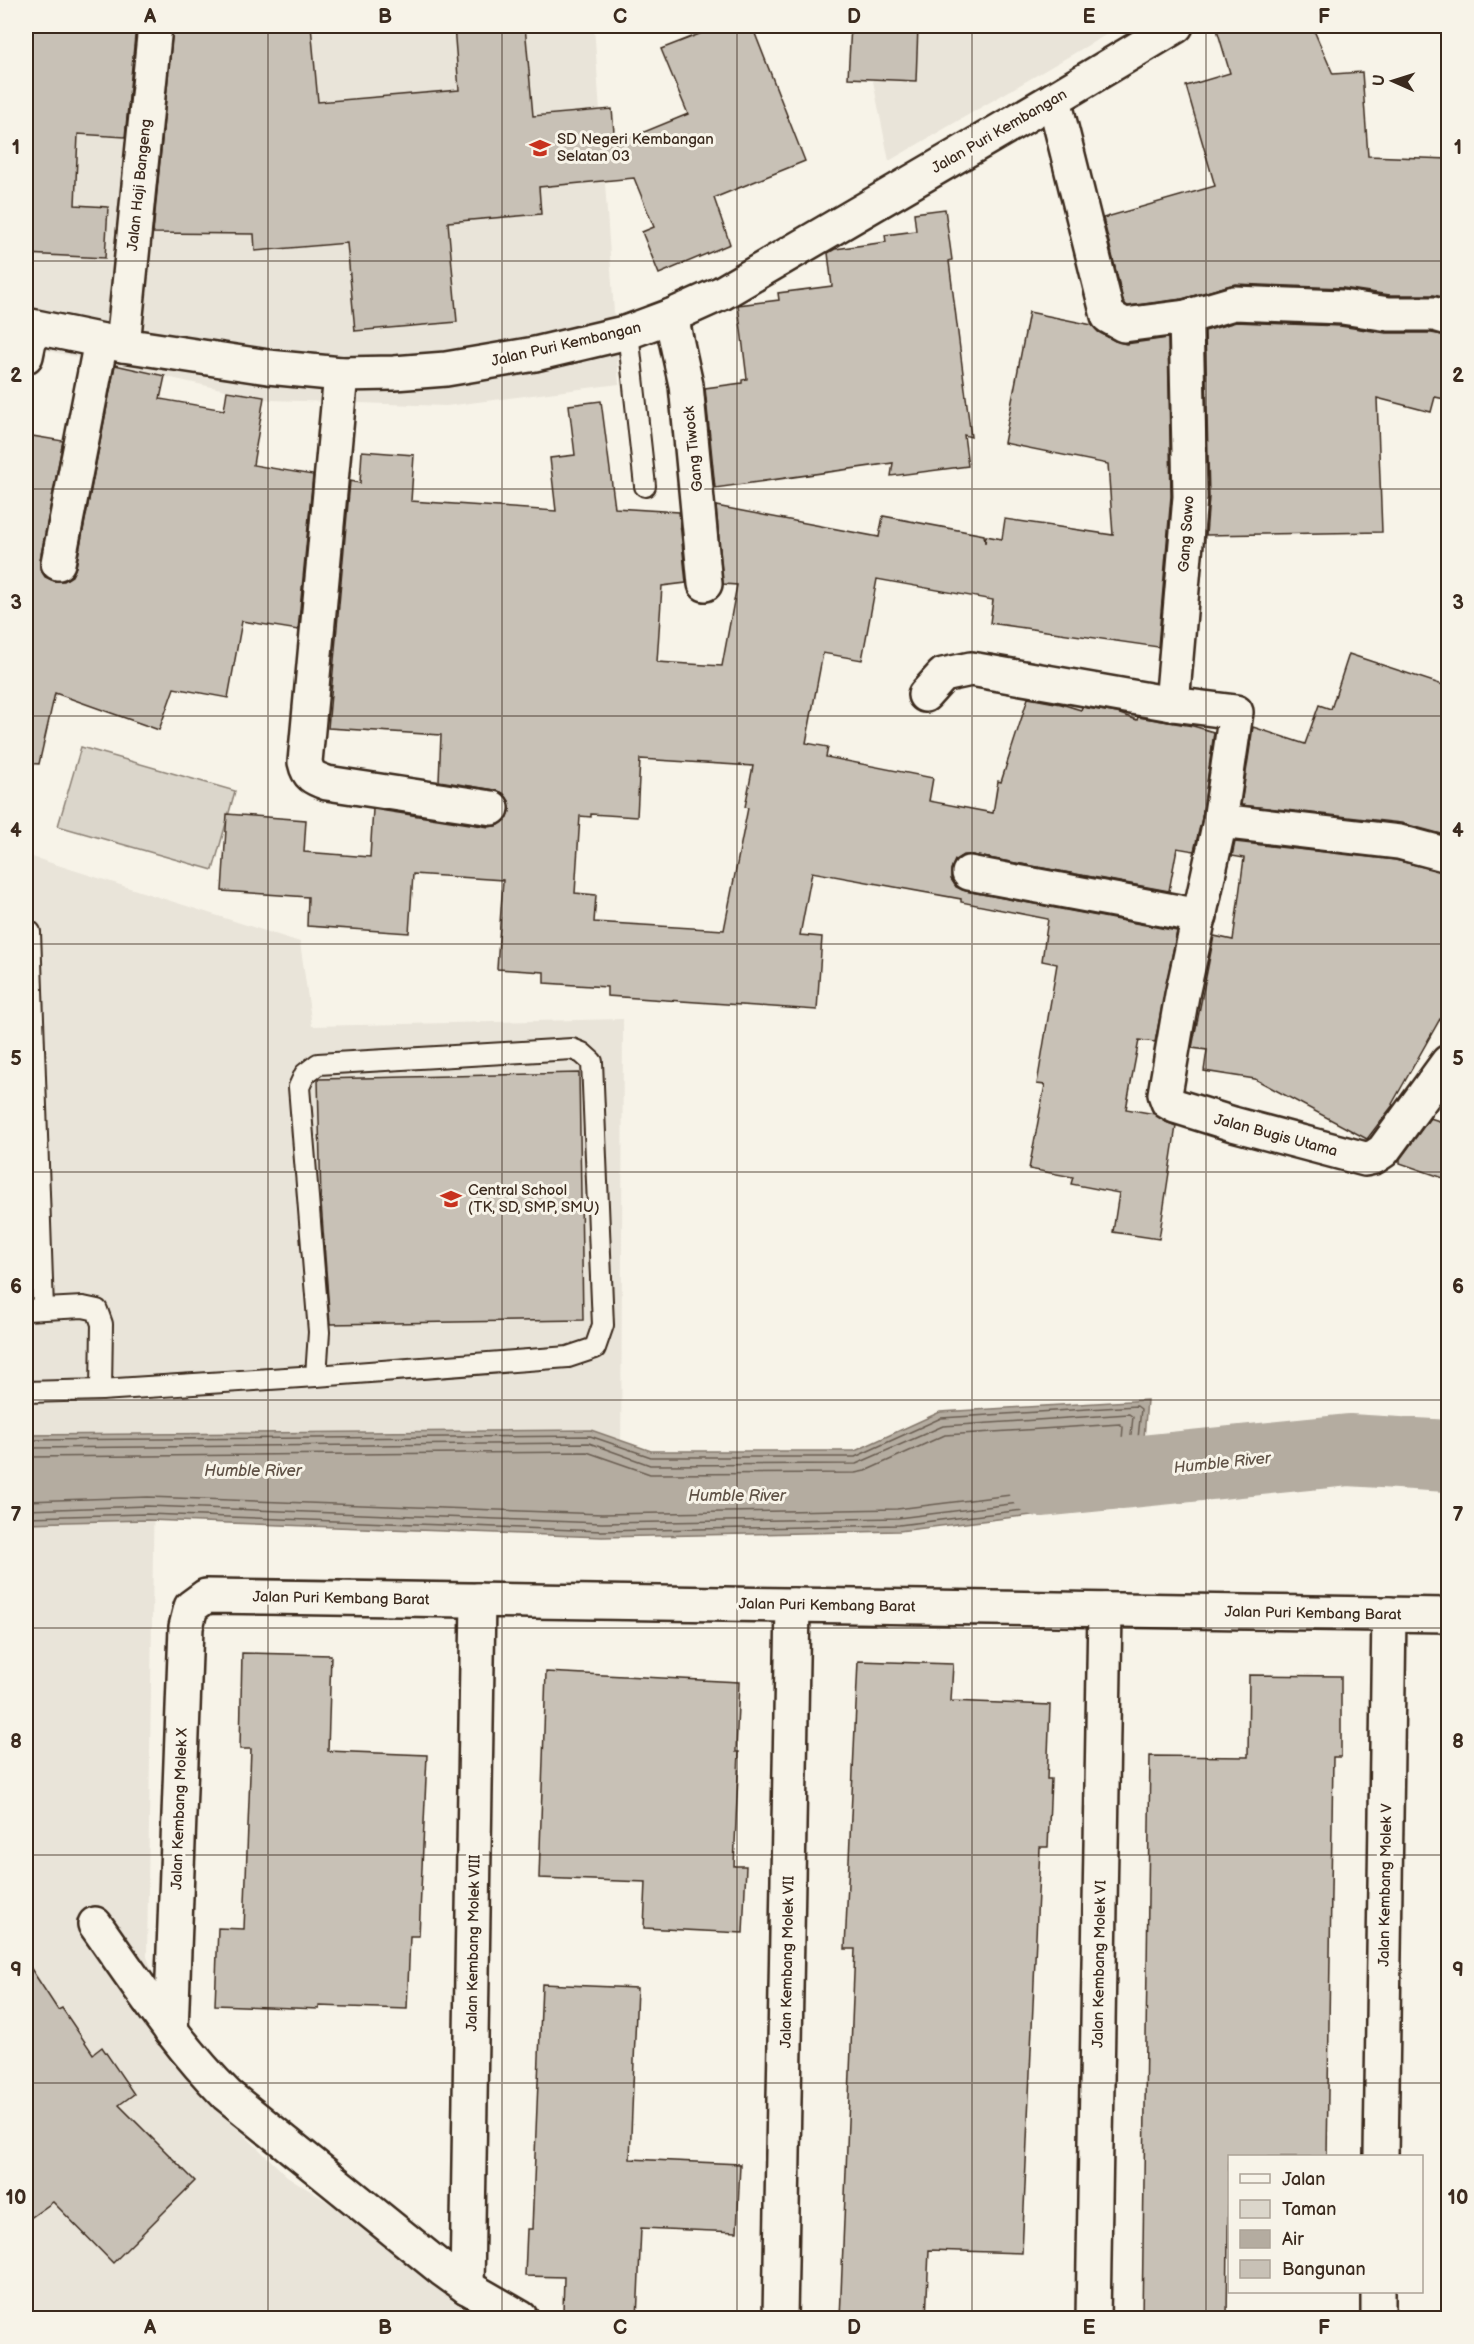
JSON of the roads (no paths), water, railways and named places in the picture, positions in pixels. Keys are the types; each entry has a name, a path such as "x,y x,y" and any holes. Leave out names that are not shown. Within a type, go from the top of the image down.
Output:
{"street":[{"name":"Jalan Haji Bangeng","path":"58,563 112,343 155,26"},
{"name":"Jalan Puri Kembangan","path":"28,336 112,343 257,366 342,374 446,369 535,354 628,332 722,293 1176,26"},
{"path":"1054,99 1107,316 1124,325 1186,317 1234,303 1342,307 1389,314 1434,314 1449,318"},
{"name":"Gang Tiwock","path":"671,316 686,385 705,584"},
{"name":"Gang Sawo","path":"1172,704 1190,496 1186,317"},
{"path":"342,374 305,762 307,770 312,778 327,783 492,808"},
{"path":"925,695 943,675 971,669 1172,704 1236,712 1220,821 1200,916 969,873"},
{"path":"1220,821 1399,842 1449,855"},
{"name":"Jalan Bugis Utama","path":"1200,916 1182,994 1166,1094 1168,1102 1233,1124 1365,1159 1374,1157 1383,1151 1449,1062"},
{"name":"Jalan Puri Kembang Barat","path":"206,1596 1449,1615"},
{"name":"Jalan Kembang Molek X","path":"171,2031 186,1627 191,1607 206,1596"},
{"name":"Jalan Kembang Molek VIII","path":"468,2287 478,1600"},
{"name":"Jalan Kembang Molek VII","path":"780,2319 793,1605"},
{"name":"Jalan Kembang Molek VI","path":"1093,2319 1105,1610"},
{"name":"Jalan Kembang Molek V","path":"1381,2155 1389,1614"},
{"path":"95,1924 171,2031 198,2065 227,2095 442,2269 521,2319"},
{"path":"1378,2293 1378,2319"}],"lane":[{"path":"628,332 645,486"},
{"path":"30,932 34,1310 83,1307 97,1310 102,1324 101,1390"},
{"path":"26,1392 101,1390 316,1376 568,1357 595,1347 603,1325 592,1062 582,1053 572,1049 318,1064 305,1074 300,1087 319,1332 316,1376"}],"water":[{"path":"1147,1400 1139,1502 899,1531 602,1537 147,1520 26,1523 26,1435 591,1430 651,1451 855,1451 940,1412"}],"waterway":[{"name":"Humble River","path":"1042,1481 1349,1450 1448,1456"}],"place":[{"name":"SD Negeri Kembangan Selatan 03","path":"540,148"},
{"name":"Central School (TK, SD, SMP, SMU)","path":"451,1199"}]}
